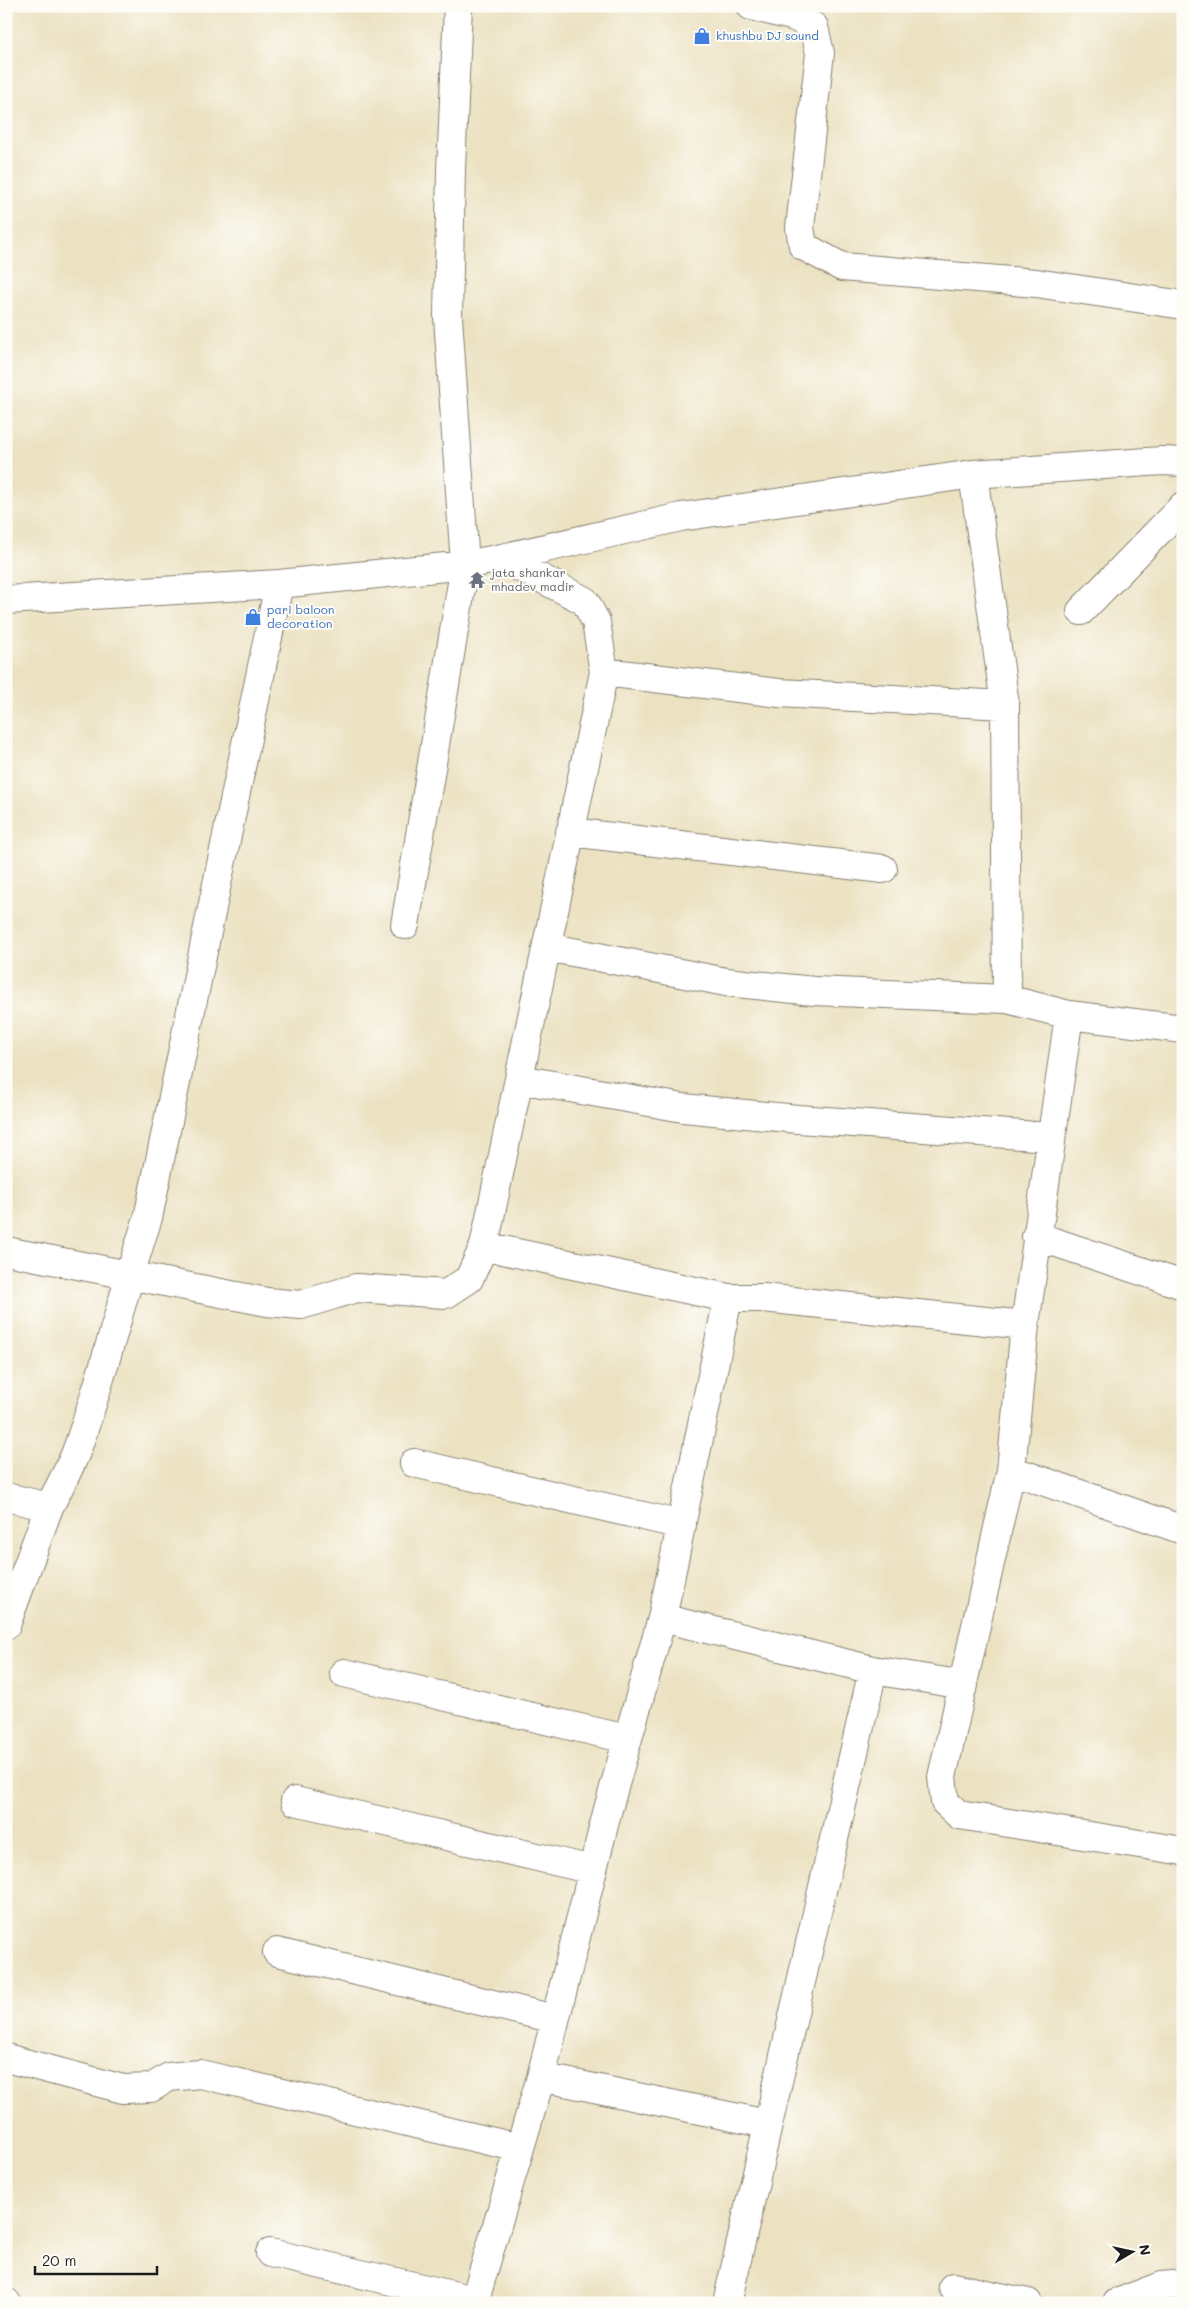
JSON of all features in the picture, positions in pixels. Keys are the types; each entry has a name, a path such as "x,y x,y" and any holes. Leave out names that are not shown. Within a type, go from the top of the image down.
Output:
{"street":[{"path":"405,925 465,565 448,317 451,170 458,6"},
{"path":"750,6 795,17 814,27 820,53 800,227 803,246 842,267 1036,283 1183,305"},
{"path":"6,600 279,584 465,565 681,518 973,474 1162,461 1183,462"},
{"path":"973,474 1005,705 1007,999"},
{"path":"1080,611 1183,506"},
{"path":"6,1251 267,1302 301,1305 356,1288 446,1294 469,1279 484,1246 604,672 596,622 585,601 502,558"},
{"path":"6,1625 49,1507 75,1454 96,1392 128,1275 148,1218 279,584"},
{"path":"604,672 780,693 1005,705"},
{"path":"570,832 883,869"},
{"path":"546,947 745,984 814,992 1007,999 1069,1015 1183,1029"},
{"path":"1069,1015 1036,1236 1011,1470 942,1777 946,1802 959,1815 1183,1851"},
{"path":"519,1079 683,1108 798,1119 1050,1137"},
{"path":"1036,1236 1183,1285"},
{"path":"484,1246 728,1298 763,1298 1025,1325"},
{"path":"270,2253 474,2302 541,2077 627,1739 662,1618 728,1298"},
{"path":"414,1463 682,1525"},
{"path":"1011,1470 1183,1530"},
{"path":"6,1497 49,1507"},
{"path":"662,1618 873,1670 964,1685"},
{"path":"727,2303 873,1670"},
{"path":"344,1672 627,1739"},
{"path":"295,1801 593,1870"},
{"path":"277,1952 556,2019"},
{"path":"6,2058 123,2089 151,2088 169,2077 200,2074 520,2148"},
{"path":"541,2077 768,2124"},
{"path":"1117,2303 1161,2286 1183,2284"},
{"path":"953,2287 1028,2303"}],"place":[{"name":"khushbu DJ sound","path":"702,36"},
{"name":"jata shankar mhadev madir","path":"477,580"},
{"name":"pari baloon decoration","path":"253,617"}]}
